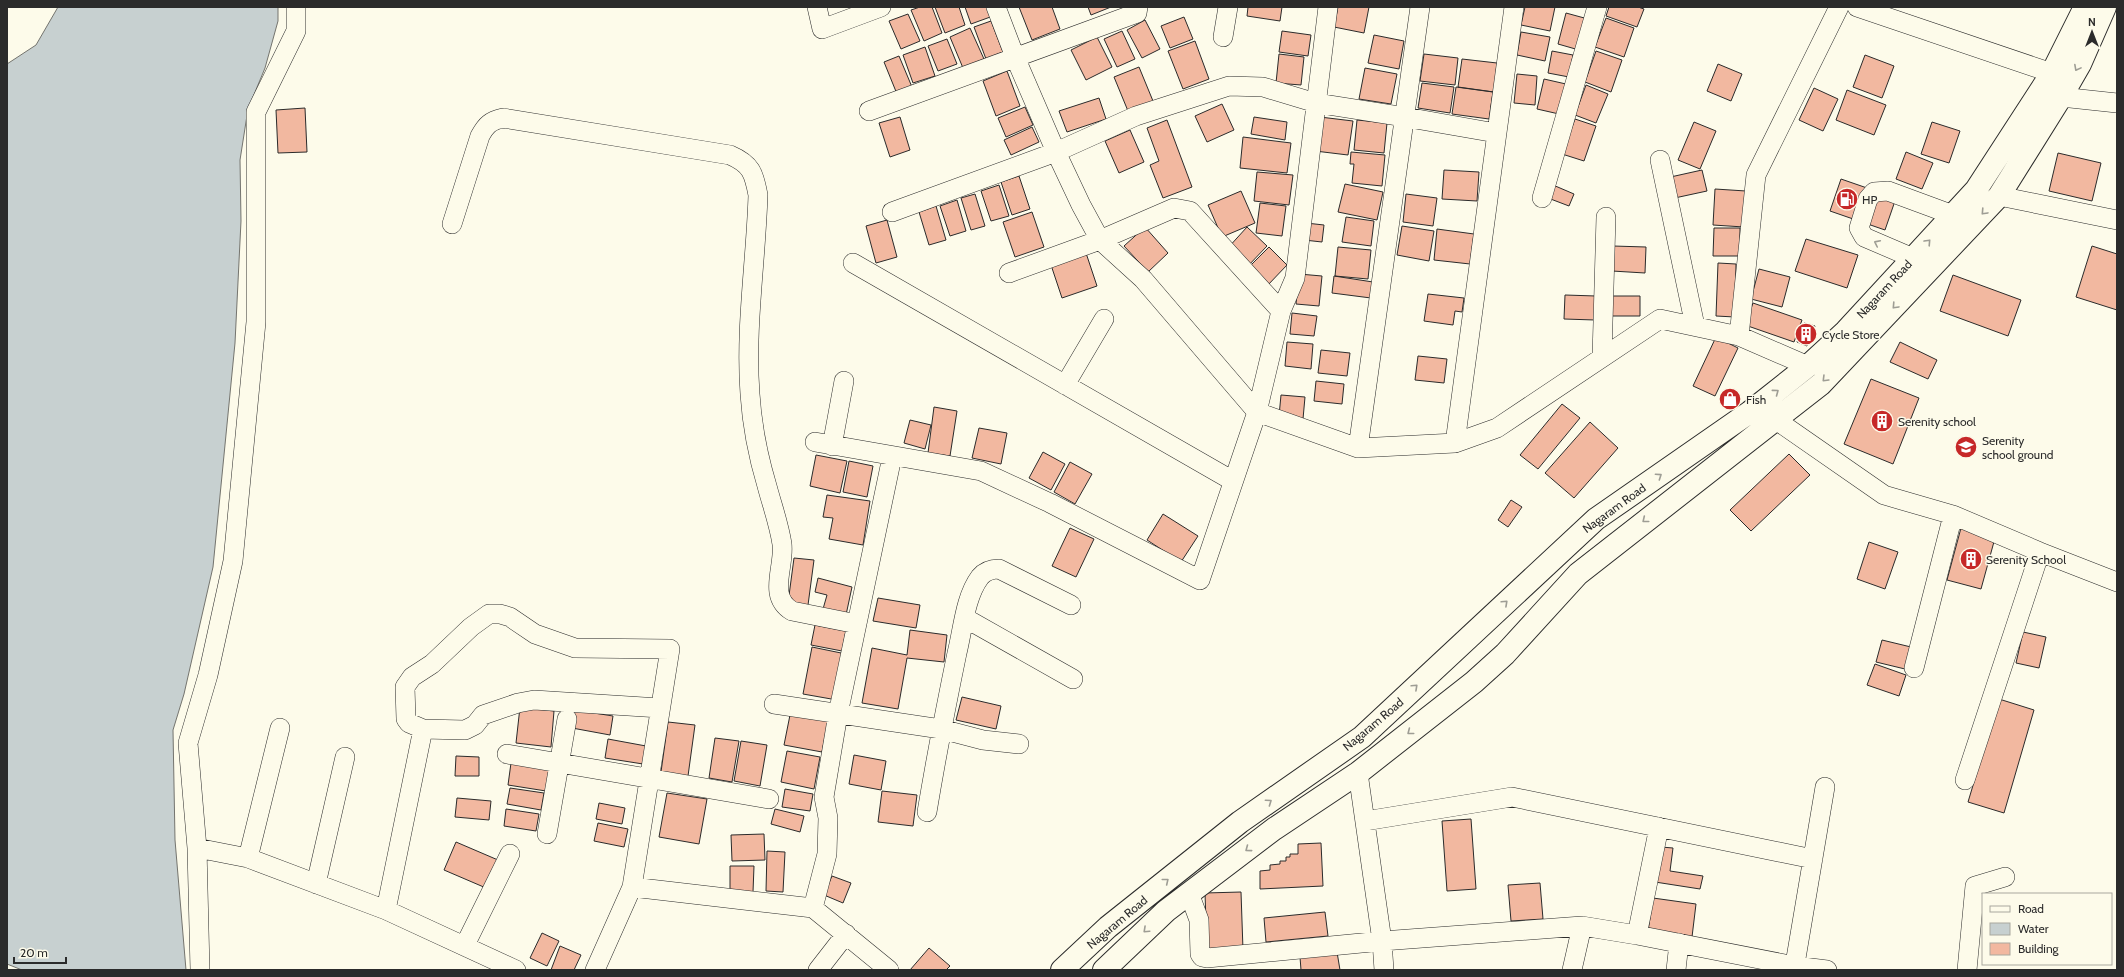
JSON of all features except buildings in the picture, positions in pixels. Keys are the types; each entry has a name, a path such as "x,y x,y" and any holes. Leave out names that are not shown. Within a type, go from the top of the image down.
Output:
{"main road":[{"name":"Nagaram Road","path":"1062,970 1108,927 1240,822 1362,736 1596,519 1750,412 1808,366 1846,331 1976,190 2052,73 2085,7"},
{"name":"Nagaram Road","path":"1104,970 1166,911 1274,829 1358,773 1474,682 1505,654 1578,574 1715,465 1776,420 1821,384 1999,196 2062,97 2080,64 2105,7"},
{"path":"1702,446 1715,465"}],"street":[{"path":"200,970 197,848 188,743 208,675 233,561 256,322 256,112 296,31 296,7"},
{"path":"817,7 822,29 881,7"},
{"path":"996,7 1015,57 1056,152 1081,205 1100,240 1143,280 1257,412 1358,448 1455,443 1497,428 1660,319 1739,336 1808,366"},
{"path":"869,111 1137,13 1138,7"},
{"path":"1223,37 1228,7"},
{"path":"844,381 824,444 892,457 981,471 1050,503 1200,580 1257,412 1281,310 1295,278 1328,7"},
{"path":"1358,448 1420,7"},
{"path":"1455,443 1514,7"},
{"path":"1542,198 1597,7"},
{"path":"1739,336 1756,175 1839,7"},
{"path":"1857,7 2052,73"},
{"path":"892,212 1056,152 1136,116 1229,86 1263,87 1316,103 1405,116 1496,134"},
{"path":"2062,97 2117,104"},
{"path":"452,224 480,136 487,124 492,120 503,118 730,155 743,160 755,179 758,195 749,346 750,394 757,449 778,524 782,547 778,584 780,599 784,606 792,611 857,624"},
{"path":"1660,160 1695,326"},
{"path":"1913,258 1878,245 1864,237 1859,228 1868,199 1874,192 1888,191 1952,215"},
{"path":"1999,196 2117,220"},
{"path":"1009,273 1100,240 1174,208 1190,211 1281,310"},
{"path":"1602,357 1606,217"},
{"path":"853,263 1233,481"},
{"path":"1065,385 1104,319"},
{"path":"1776,420 1884,495 1953,515 2040,552 2117,582"},
{"path":"813,908 827,854 828,818 824,797 838,714 892,457"},
{"path":"1914,668 1953,515"},
{"path":"1965,780 2040,552"},
{"path":"928,812 941,729 965,618 972,593 980,577 991,569 999,569 1071,606"},
{"path":"595,970 632,887 670,649 575,648 535,634 510,617 500,614 489,614 471,627 432,664 412,677 405,686 406,719 409,723 423,729 465,730 475,725 483,715 518,703 534,700 660,708"},
{"path":"965,618 1073,679"},
{"path":"774,704 941,729 984,740 1018,744"},
{"path":"547,834 567,719"},
{"path":"248,858 280,728"},
{"path":"386,910 423,729"},
{"path":"507,754 769,799"},
{"path":"316,884 345,757"},
{"path":"1358,773 1382,941 1384,970"},
{"path":"1794,968 1824,787"},
{"path":"1365,821 1512,798 1659,826 1813,859"},
{"path":"1637,935 1659,826"},
{"path":"197,848 248,858 386,910 465,945 516,970"},
{"path":"465,945 510,854"},
{"path":"1967,970 1975,886 2005,877"},
{"path":"632,887 813,908 889,970"},
{"path":"1189,894 1199,920 1200,954 1202,957 1215,958 1382,941 1582,926 1679,943 1794,968 1827,970"},
{"path":"1572,970 1582,926"},
{"path":"818,970 846,934"},
{"path":"1676,970 1679,943"}],"water":[{"path":"58,7 278,7 278,21 265,68 248,109 240,160 241,221 235,343 213,567 184,694 173,730 175,840 186,970 22,970 7,964 7,64 36,45"}],"place":[{"name":"HP","path":"1847,199"},
{"name":"Cycle Store","path":"1806,334"},
{"name":"Fish","path":"1730,399"},
{"name":"Serenity school","path":"1882,421"},
{"name":"Serenity school ground","path":"1966,447"},
{"name":"Serenity School","path":"1971,559"}]}
